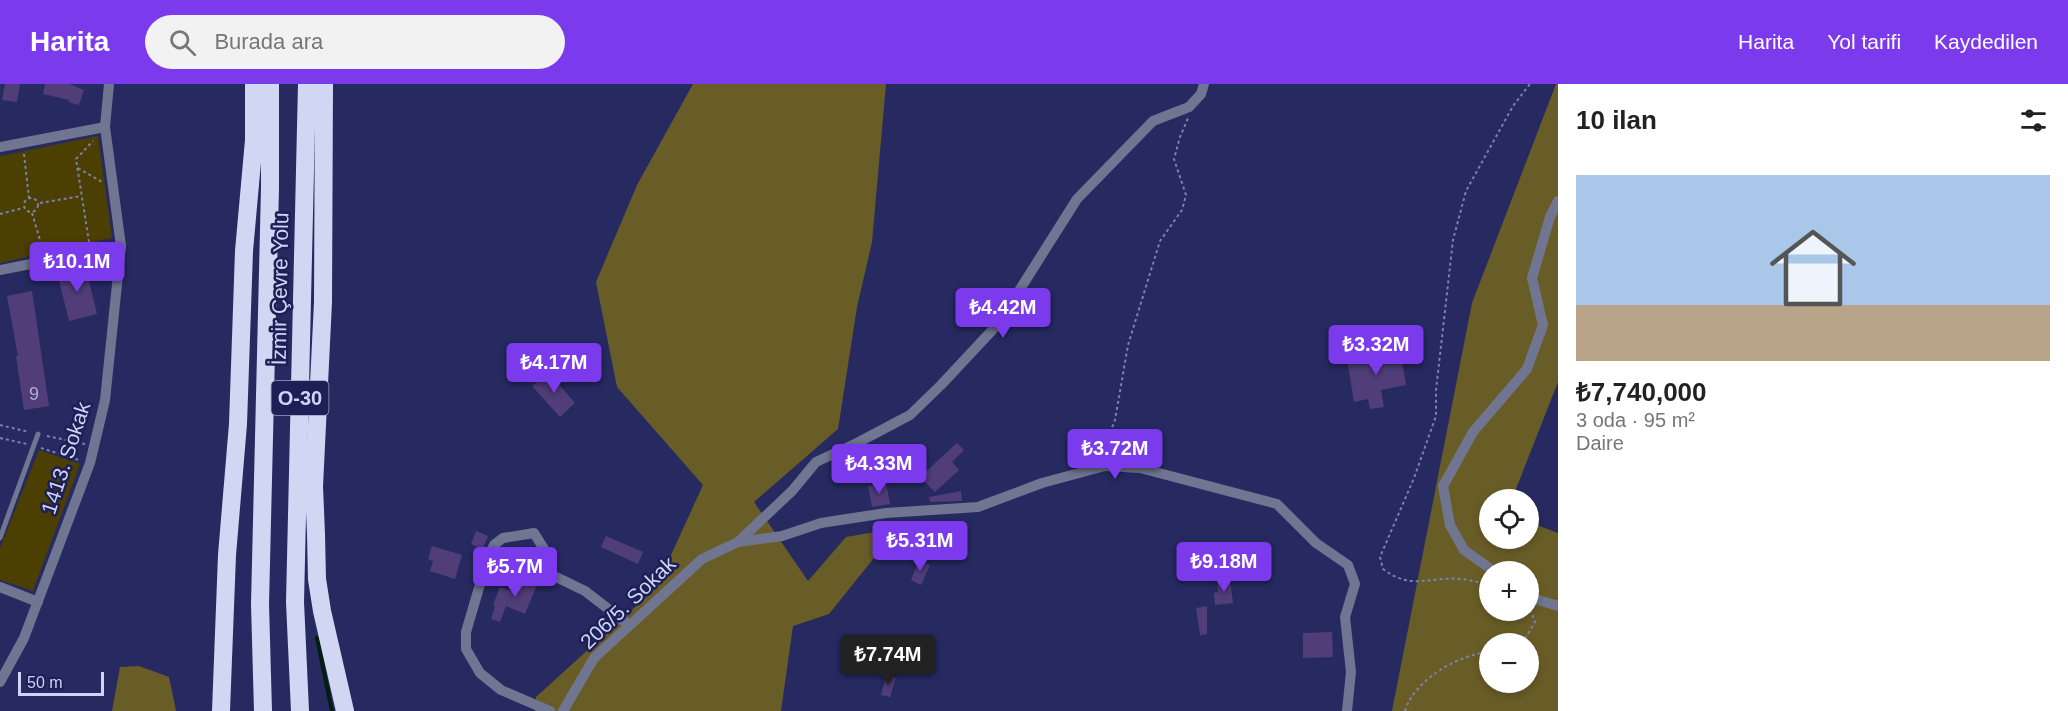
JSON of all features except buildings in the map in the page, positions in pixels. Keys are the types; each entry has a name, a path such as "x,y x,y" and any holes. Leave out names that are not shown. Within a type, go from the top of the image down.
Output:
{"highway":[{"path":"220,711 227,555 238,423 244,251 254,140 254,84"},
{"name":"İzmir Çevre Yolu","path":"263,711 260,604 270,188 270,84"},
{"name":"İzmir Çevre Yolu","path":"300,711 295,602 307,84"},
{"path":"324,84 322,303 314,486 315,522 317,579 322,611 345,711"}],"street":[{"name":"1413. Sokak","path":"0,682 24,638 90,463 105,400 121,246 105,127 110,84"},
{"path":"738,542 792,491 816,462 910,415 941,386 998,324 1077,199 1154,121 1189,107 1201,94 1204,84"},
{"path":"0,147 105,127"},
{"path":"1480,561 1464,550 1450,525 1443,486 1473,432 1527,369 1543,325 1532,278 1550,216 1558,201"},
{"path":"0,270 121,246"},
{"path":"738,542 782,536 821,523 886,513 978,507 1042,483 1105,465 1140,468 1277,504 1317,543 1348,565 1354,584 1345,617 1351,672 1347,711"},
{"path":"550,711 501,690 480,674 466,649 466,633 488,557 494,545 503,538 534,533 544,549 552,575 585,591 629,625"},
{"name":"206/5. Sokak","path":"563,711 594,658 702,559 738,542"},
{"path":"0,587 38,602"},
{"path":"1539,600 1558,606"}],"lane":[{"path":"0,538 38,434"}],"path":[{"path":"1479,583 1460,579 1411,581 1395,578 1383,569 1380,557 1414,478 1436,416 1453,240 1466,191 1513,106 1530,84"},
{"path":"1093,460 1101,455 1115,420 1128,345 1160,241 1182,210 1186,195 1174,159 1180,137 1197,98"},
{"path":"90,242 76,159 105,127"},
{"path":"24,154 29,198"},
{"path":"78,168 113,187"},
{"path":"39,204 81,196"},
{"path":"29,198 34,198 39,204"},
{"path":"29,198 25,201 25,207 28,212 32,213 44,253"},
{"path":"32,213 39,204"},
{"path":"0,214 25,207"},
{"path":"0,438 90,463"},
{"path":"1405,711 1408,702 1431,676 1454,662 1479,653"}],"shaded area":[{"path":"693,84 886,84 872,242 857,307 838,429 754,502 808,581 846,537 898,528 829,614 793,626 781,711 535,711 536,697 656,588 703,485 617,387 596,282 637,185"},
{"path":"1556,84 1558,84 1558,382 1516,489 1479,489 1479,549 1539,549 1539,526 1558,533 1558,711 1392,711 1472,303"},
{"path":"98,136 112,238 0,263 0,156"},
{"path":"39,450 80,464 33,591 0,580 0,548"},
{"path":"139,666 169,677 176,711 112,711 120,667"}],"waterway":[{"path":"317,638 332,711"}]}
